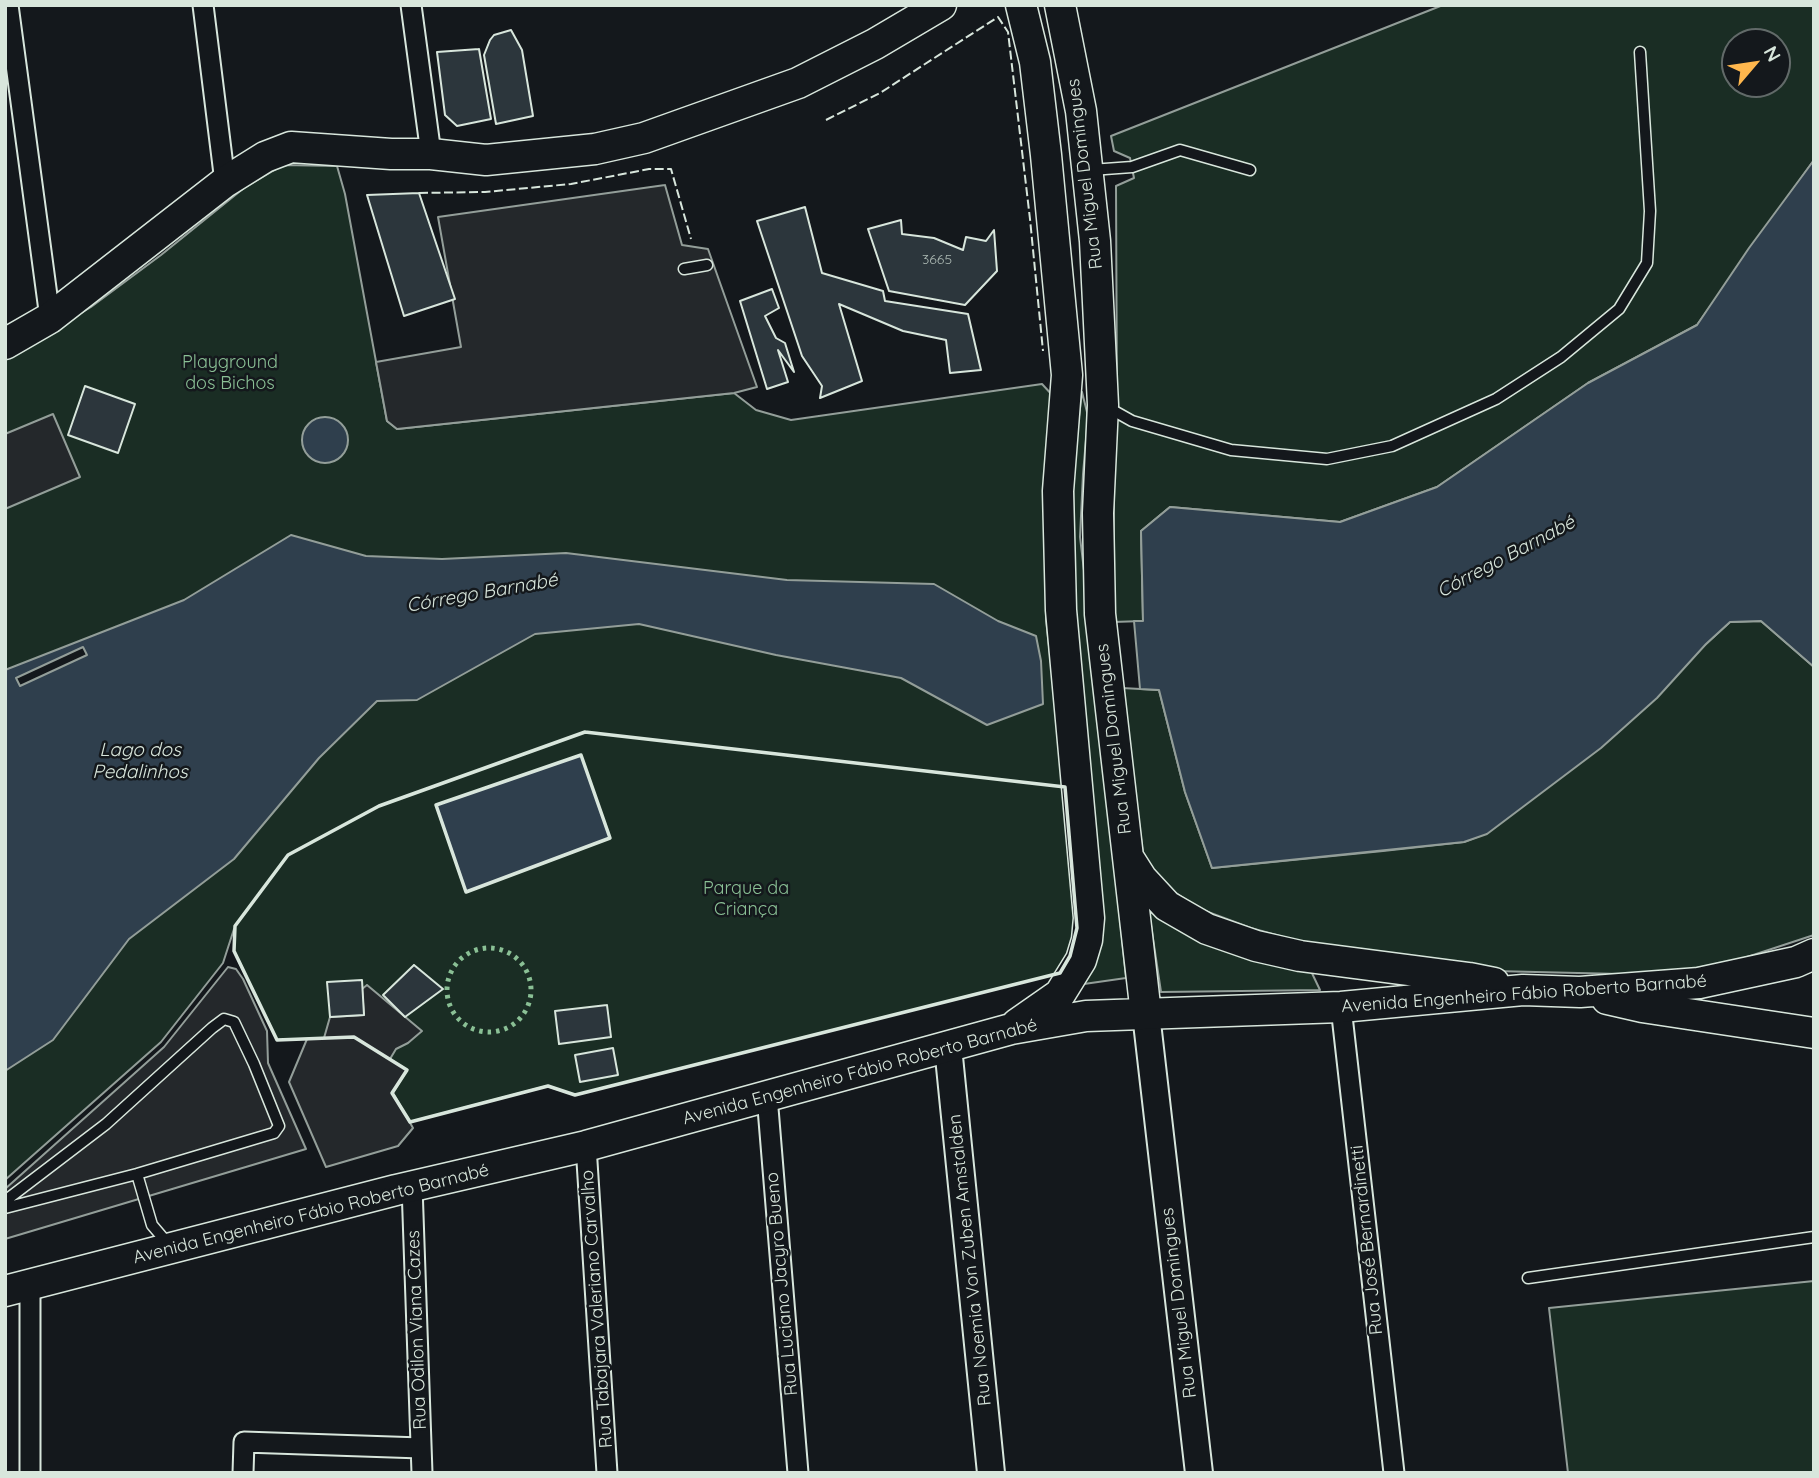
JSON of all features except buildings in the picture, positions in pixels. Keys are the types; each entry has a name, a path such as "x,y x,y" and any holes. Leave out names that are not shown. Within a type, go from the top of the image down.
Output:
{"main road":[{"path":"5,344 50,318 225,182 265,157 291,148 431,154 486,160 595,149 643,138 798,83 875,44 941,5"},
{"name":"Rua Miguel Domingues","path":"1011,1029 1060,994 1082,960 1089,918 1061,610 1058,491 1067,375 1035,62 1021,5"},
{"name":"Rua Miguel Domingues","path":"1060,5 1081,111 1100,303 1104,405 1098,513 1100,614 1199,1473"},
{"path":"1128,857 1142,879 1167,906 1207,929 1256,946 1300,956 1469,978 1524,990"},
{"name":"Avenida Engenheiro Fábio Roberto Barnabé","path":"18,1288 412,1186 586,1146 1011,1029 1086,1016 1341,1007 1524,990 1580,992 1699,983 1796,962 1814,954"},
{"path":"1580,992 1642,1007 1814,1034"},
{"name":"Rua Noemia Von Zuben Amstalden","path":"948,1047 992,1473"}],"street":[{"path":"8,5 50,318"},
{"path":"203,5 225,182"},
{"path":"411,5 431,154"},
{"name":"Rua José Bernardinetti","path":"1341,1007 1394,1473"},
{"name":"Rua Luciano Jacyro Bueno","path":"767,1096 798,1473"},
{"name":"Rua Tabajara Valeriano Carvalho","path":"586,1146 607,1473"},
{"name":"Rua Odilon Viana Cazes","path":"412,1186 422,1473"},
{"path":"18,1288 30,1473"},
{"path":"243,1473 244,1442 421,1448"}],"lane":[{"path":"1104,405 1132,421 1231,450 1327,460 1404,441 1496,399 1561,358 1619,309 1647,263 1650,211 1640,52"},
{"path":"1087,170 1132,167 1180,150 1250,170"},
{"path":"684,269 707,265"},
{"path":"5,1200 106,1124 212,1028 224,1019 234,1022 279,1126 274,1133 137,1174 5,1208"},
{"path":"137,1174 152,1225 172,1248"},
{"path":"1528,1278 1814,1237"}],"green space":[{"path":"1443,5 1814,5 1814,160 1697,325 1588,383 1437,487 1340,522 1170,507 1141,531 1143,621 1113,622 1117,413 1116,186 1134,178 1130,158 1114,151 1111,136"},
{"path":"283,165 337,166 345,194 387,421 397,429 734,393 756,410 791,420 1042,384 1054,397 1045,489 1046,620 1065,787 1077,928 1070,956 1060,973 575,1095 547,1086 410,1122 354,1037 277,1040 234,951 234,929 223,963 161,1042 5,1180 5,359 91,307 244,188"},
{"path":"1082,392 1088,416 1080,537 1126,978 1084,984 1099,949 1074,615 1073,466"},
{"path":"1761,621 1814,667 1814,935 1741,959 1662,975 1494,971 1298,941 1251,928 1200,909 1161,883 1144,862 1122,688 1159,690 1185,792 1212,868 1383,851 1464,842 1487,833 1730,622"},
{"path":"1149,912 1310,969 1320,990 1161,992"},
{"path":"1814,1281 1814,1473 1568,1473 1549,1308"}],"shaded area":[{"path":"665,185 682,245 708,249 757,387 734,393 397,429 387,421 376,362 461,347 438,217"},
{"path":"53,414 80,477 5,509 5,434"},
{"path":"228,967 236,969 243,979 267,1031 268,1063 306,1149 5,1239 5,1189 164,1047"},
{"path":"367,985 422,1031 396,1049 390,1059 407,1070 393,1093 413,1128 398,1146 326,1167 289,1082 307,1039 324,1038 330,1017 364,1015 362,989"}],"water":[{"name":"Córrego Barnabé","path":"1814,160 1814,667 1761,621 1730,622 1657,698 1601,748 1487,834 1464,842 1212,868 1185,792 1159,690 1140,689 1134,621 1143,621 1141,531 1170,507 1340,522 1437,487 1588,383 1697,325 1749,248"},
{"path":"325,417 341,424 348,440 341,456 325,463 309,456 302,440 309,424"},
{"name":"Lago dos Pedalinhos","path":"291,535 366,556 442,559 566,553 787,580 934,584 998,621 1036,636 1041,661 1043,704 987,725 901,678 776,655 639,624 535,634 417,700 377,701 319,758 234,859 129,939 53,1040 5,1071 5,670 184,600"},
{"path":"581,755 610,838 466,892 436,805"}],"pier":[{"path":"83,647 87,655 20,686 16,678"}],"hedge":[{"path":"489,948 505,951 524,967 531,990 528,1006 512,1025 489,1032 473,1029 454,1013 447,990 450,974 466,955 489,948"}],"fence":[{"path":"826,120 880,93 998,17 1008,32 1043,351"},
{"path":"419,193 485,192 571,184 649,169 671,169 691,239"}],"wall":[{"path":"585,732 1065,787 1077,928 1070,956 1060,973 575,1095 548,1086 410,1122 392,1093 407,1070 354,1037 277,1040 234,951 235,926 288,855 379,806 585,732"},
{"path":"581,755 610,838 466,892 436,805 581,755"}],"park label":[{"name":"Playground dos Bichos","path":"230,373"},
{"name":"Parque da Criança","path":"746,899"}]}
